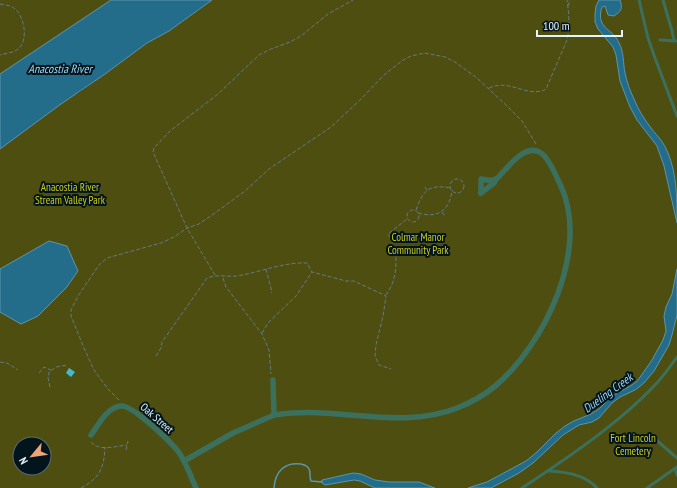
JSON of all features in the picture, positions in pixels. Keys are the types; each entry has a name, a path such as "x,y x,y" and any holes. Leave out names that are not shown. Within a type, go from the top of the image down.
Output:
{"street":[{"path":"184,462 233,433 274,415 316,412 404,418 427,417 456,409 482,396 494,387 516,365 528,350 543,326 557,295 567,263 570,247 570,222 566,200 558,178 542,153 534,151 526,152 519,156 496,179"},
{"path":"273,380 274,415"},
{"name":"Oak Street","path":"91,435 108,413 117,407 126,406 169,441 179,453 196,488"}],"lane":[{"path":"639,0 654,58 677,116"},
{"path":"660,40 675,41 663,0"},
{"path":"522,488 548,471 627,412 654,386 677,357"},
{"path":"654,438 677,458"},
{"path":"647,488 676,468 677,475"},
{"path":"548,471 582,476 597,488"}],"path":[{"path":"215,275 187,228 153,152 154,148 170,131 218,94 259,56 270,49 290,42 301,36 328,14 352,0"},
{"path":"489,88 498,85 506,85 536,93 546,89 568,36 570,25 567,0"},
{"path":"568,6 570,0"},
{"path":"0,4 14,8 19,14 23,23 24,36 19,49 0,55"},
{"path":"126,406 108,389 94,370 71,316 71,310 99,265 108,258 161,243 174,237 187,228 199,224 245,191 269,169 331,127 384,75 410,56 425,53 445,57 464,68 489,88 522,121 542,153"},
{"path":"416,210 420,199 427,190 438,186 451,189 456,193 460,192 464,186 463,182 455,180 451,184 451,189 451,200 442,211 433,215 418,213"},
{"path":"407,220 406,215 408,211 411,209 416,210"},
{"path":"407,220 415,222 418,219 418,213 416,210"},
{"path":"442,211 445,216"},
{"path":"391,369 379,365 375,356 376,345 386,296 394,278 396,263 394,245 388,234 407,220"},
{"path":"156,356 161,348 162,342 207,278 215,275 223,277 238,276 266,268 296,262 307,263 312,272 346,281 354,281 386,296"},
{"path":"266,268 271,293"},
{"path":"262,334 268,323 296,296 312,272"},
{"path":"223,277 226,287 262,334 269,350 271,377 273,380"},
{"path":"0,362 18,370"},
{"path":"50,387 48,378 51,370 56,367 67,365"},
{"path":"39,373 44,367 51,370"},
{"path":"91,435 94,445 99,447 127,445"},
{"path":"126,450 128,441"},
{"path":"81,488 97,477 104,466 105,447"}],"green space":[{"name":"Colmar Manor Community Park","path":"0,0 142,0 77,94 147,43 169,31 212,0 677,0 677,488 0,488"}],"water":[{"name":"Anacostia River","path":"111,0 212,0 169,31 147,43 0,149 0,74"},
{"path":"599,0 620,0 621,10 614,16 608,15 605,6 602,7 600,14 601,20 621,46 624,69 631,93 646,121 663,142 671,161 677,196 677,223 664,166 657,146 637,120 630,107 620,81 616,55 613,47 598,29 595,22 596,6"},
{"path":"49,241 67,246 78,271 66,288 38,316 21,324 0,312 0,269"},
{"path":"677,269 677,315 672,335 669,345 654,371 644,383 612,403 599,418 592,422 579,425 563,435 533,463 519,473 491,488 468,488 487,482 526,461 565,426 591,414 600,408 612,396 638,380 652,360 663,340 666,331 664,316 672,294"},
{"path":"353,473 361,474 375,480 389,482 419,482 435,488 375,488 360,481 354,480 325,485 321,482 322,480"}],"building":[{"path":"69,368 75,372 71,377 66,373"}],"waterway":[{"name":"Dueling Creek","path":"274,488 278,473 285,466 295,464 305,465 310,470 311,481 322,482"}],"park label":[{"name":"Anacostia River Stream Valley Park","path":"70,193"},
{"name":"Fort Lincoln Cemetery","path":"633,444"}]}
